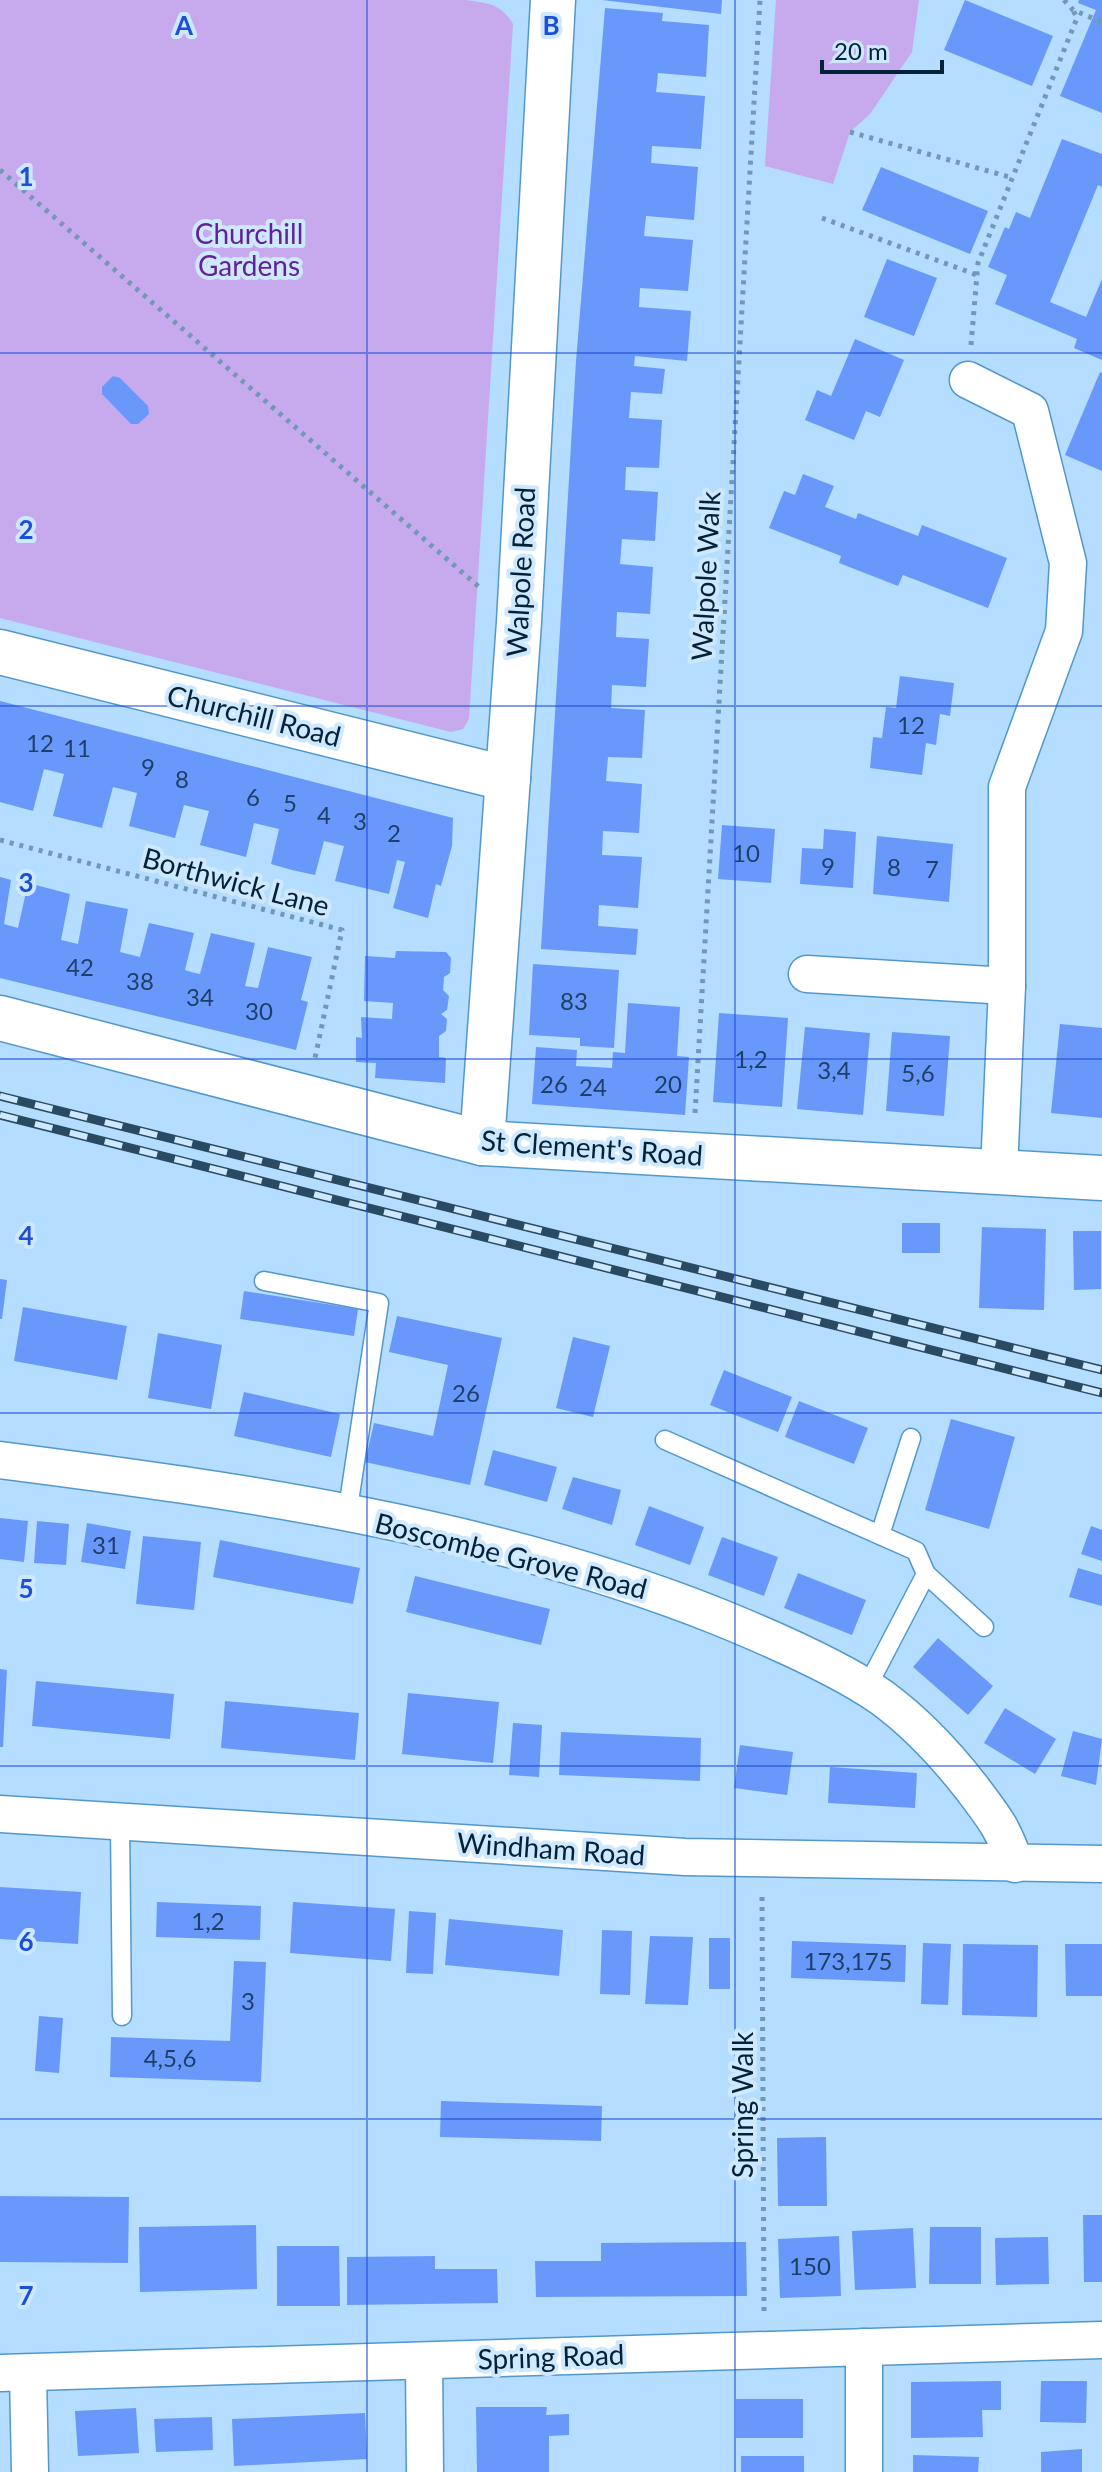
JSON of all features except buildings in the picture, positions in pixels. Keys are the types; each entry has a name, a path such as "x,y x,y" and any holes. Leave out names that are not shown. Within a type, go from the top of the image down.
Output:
{"street":[{"name":"Walpole Road","path":"482,1143 519,622 553,0"},
{"path":"968,380 1030,411 1068,563 1064,631 1007,787 1007,986 999,1171"},
{"name":"Churchill Road","path":"0,652 508,779"},
{"path":"807,974 1007,986"},
{"name":"St Clement's Road","path":"0,1018 482,1143 1102,1178"},
{"name":"Boscombe Grove Road","path":"0,1460 208,1487 538,1557 642,1587 770,1638 881,1697 951,1762 1005,1831 1015,1864"},
{"name":"Windham Road","path":"0,1814 762,1860 1102,1864"},
{"name":"Spring Road","path":"14,2373 1102,2340"},
{"path":"864,2347 864,2472"},
{"path":"424,2361 425,2472"},
{"path":"14,2373 30,2472"}],"lane":[{"path":"264,1281 379,1303 347,1515"},
{"path":"880,1535 911,1438"},
{"path":"665,1440 916,1551 926,1574 984,1627"},
{"path":"866,1689 926,1574"},
{"path":"120,1822 122,2016"}],"path":[{"name":"Walpole Walk","path":"693,1155 760,0"},
{"path":"968,380 978,263 1077,18 1064,0"},
{"path":"1073,10 1102,22"},
{"path":"850,132 1013,178"},
{"path":"0,170 519,622"},
{"path":"822,218 977,275"},
{"name":"Borthwick Lane","path":"0,840 342,930 307,1098"},
{"name":"Spring Walk","path":"762,1860 764,2350"}],"green space":[{"name":"Churchill Gardens","path":"0,0 466,0 499,8 509,17 513,24 469,719 463,729 451,732 0,618"},
{"path":"776,0 919,0 912,52 870,114 850,132 833,184 765,166"}],"railway":[{"path":"0,1096 1102,1370"},
{"path":"0,1115 1102,1393"}]}
